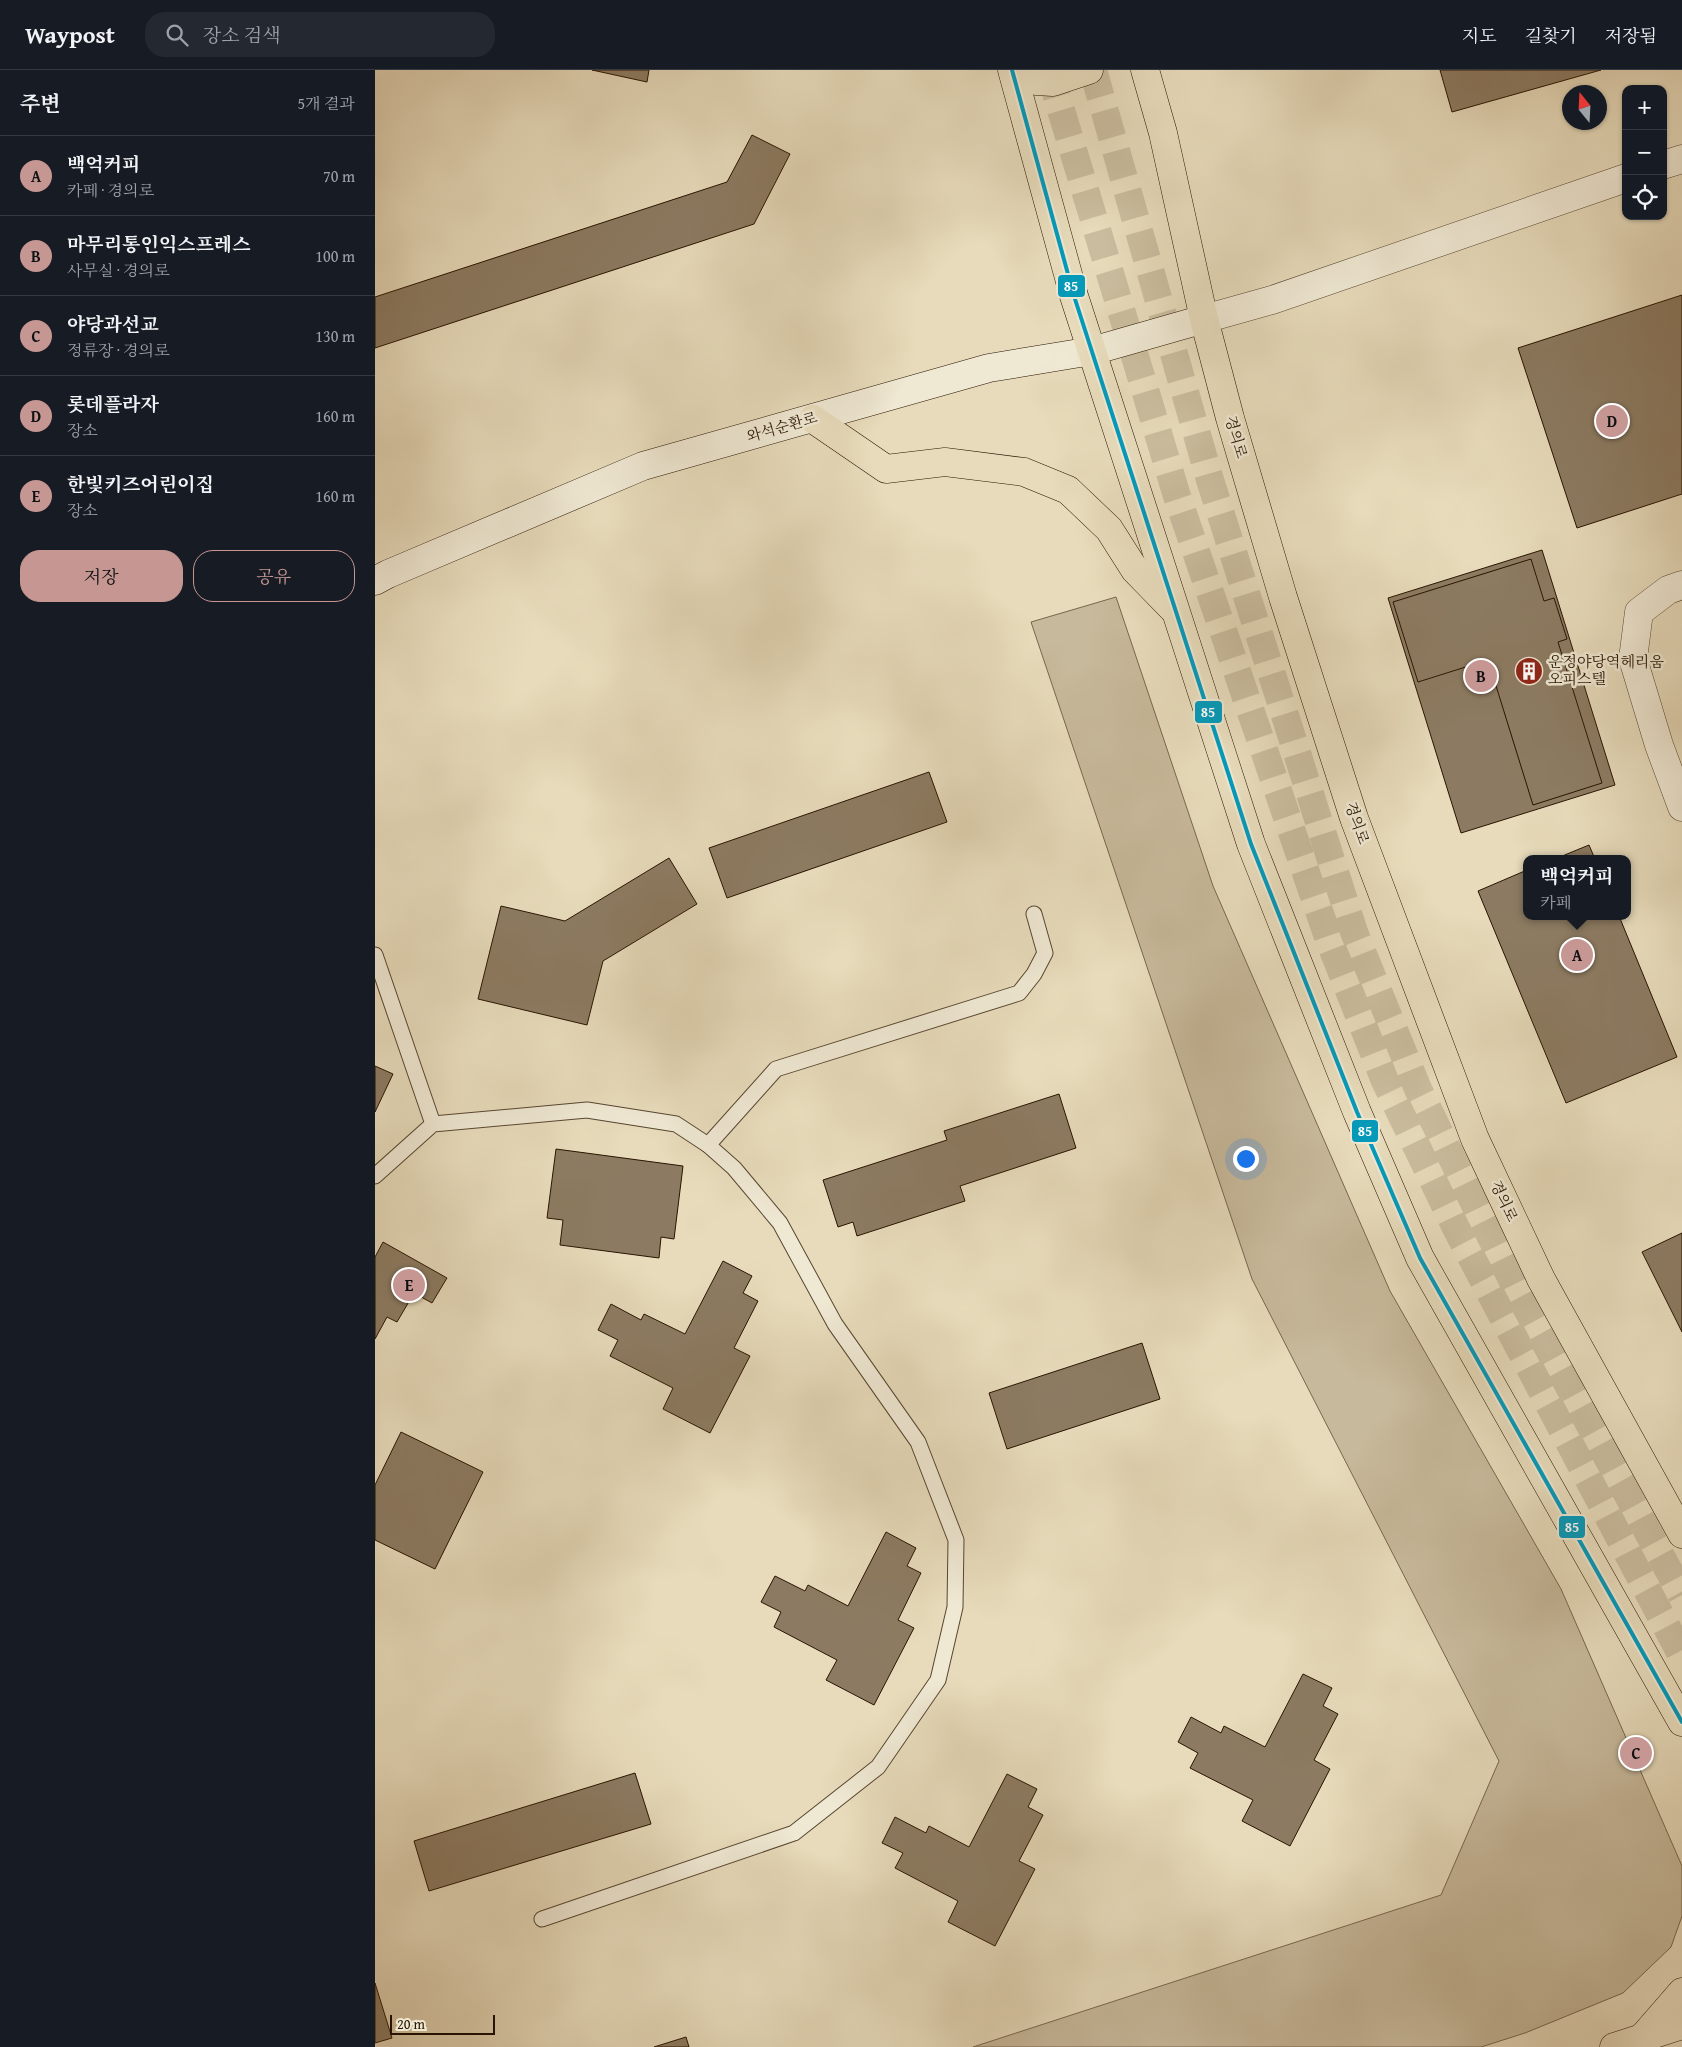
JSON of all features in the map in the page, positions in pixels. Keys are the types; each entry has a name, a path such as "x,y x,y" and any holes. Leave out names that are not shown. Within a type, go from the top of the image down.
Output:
{"main road":[{"path":"1012,70 1074,296 1251,844 1354,1102 1420,1258 1682,1722"},
{"path":"1020,70 1036,81 1053,82 1089,70"},
{"name":"경의로","path":"1145,70 1163,134 1204,319 1230,418 1283,597 1354,818 1475,1139 1541,1279 1682,1534"},
{"path":"813,419 886,470 945,462 1024,472 1068,490 1109,530 1135,570 1176,612"},
{"path":"1641,2039 1682,1992"},
{"path":"1614,2047 1682,2025"}],"street":[{"path":"1667,164 1682,159"},
{"name":"와석순환로","path":"375,581 643,466 989,368 1092,351 1273,300 1622,179"},
{"path":"1682,585 1668,590 1639,612 1633,659 1659,745 1682,807"}],"lane":[{"path":"708,1144 777,1069 1019,992 1034,974 1045,953 1034,914"},
{"path":"375,955 433,1124"},
{"path":"375,1176 433,1124 587,1110 676,1124 708,1144 734,1168 780,1223 835,1324 918,1442 956,1540 955,1607 938,1680 878,1767 794,1833 542,1919"}],"shaded area":[{"path":"1116,597 1213,886 1390,1291 1561,1589 1682,1866 1682,1916 1671,1947 1623,1993 1525,2033 1481,2047 973,2047 1441,1895 1499,1761 1252,1279 1031,622"}],"building":[{"path":"592,70 649,70 647,82"},
{"path":"1440,70 1601,70 1452,112"},
{"path":"752,135 790,154 754,224 375,348 375,297 727,182"},
{"path":"1682,295 1682,494 1577,528 1518,348"},
{"path":"1542,550 1615,785 1461,833 1388,598"},
{"name":"운정야당역헤리움 오피스텔","path":"1531,559 1544,601 1554,598 1567,639 1558,642 1602,783 1533,805 1488,660 1418,682 1393,602"},
{"path":"929,772 947,822 727,898 709,848"},
{"path":"1589,845 1593,855 1565,855"},
{"path":"669,858 697,904 603,961 587,1025 478,999 501,906 565,921"},
{"path":"1523,872 1523,920 1621,920 1677,1057 1566,1103 1478,891"},
{"path":"375,1066 393,1074 375,1112"},
{"path":"1059,1094 1076,1148 960,1186 965,1201 857,1236 853,1222 838,1227 823,1180 947,1140 944,1131"},
{"path":"556,1149 683,1166 674,1239 661,1237 659,1258 560,1245 563,1220 547,1218"},
{"path":"1682,1233 1682,1332 1642,1252"},
{"path":"383,1242 447,1278 432,1303 414,1293 397,1322 387,1317 375,1339 375,1257"},
{"path":"723,1261 752,1276 743,1293 758,1301 734,1348 750,1356 710,1433 663,1409 673,1388 610,1356 618,1340 598,1330 611,1304 641,1320 644,1314 685,1334"},
{"path":"1142,1343 1160,1399 1007,1449 989,1393"},
{"path":"401,1432 483,1472 435,1569 375,1540 375,1485"},
{"path":"886,1532 916,1548 907,1566 921,1573 898,1620 914,1628 874,1705 826,1680 837,1660 774,1627 781,1612 761,1602 775,1576 805,1591 808,1585 848,1606"},
{"path":"1303,1674 1332,1688 1323,1706 1338,1714 1314,1760 1330,1769 1290,1846 1242,1821 1253,1800 1190,1768 1198,1753 1178,1742 1191,1717 1221,1733 1224,1726 1265,1747"},
{"path":"635,1773 651,1824 429,1891 414,1841"},
{"path":"1007,1774 1037,1789 1028,1807 1043,1815 1019,1861 1035,1869 995,1946 948,1922 958,1901 895,1868 903,1853 882,1843 895,1817 926,1833 929,1826 969,1847"},
{"path":"375,1983 392,2038 375,2043"},
{"path":"686,2037 689,2047 654,2047"}],"tunnel":[{"path":"1049,70 1176,493 1329,940 1385,1081 1456,1228 1682,1656"},
{"path":"1093,70 1210,480 1354,932 1418,1089 1520,1296 1682,1595"}],"transit line":[{"name":"85","path":"1012,70 1074,296 1251,844 1357,1112 1420,1258 1682,1722"}],"place":[{"name":"롯데플라자","path":"1612,421"},
{"name":"운정야당역헤리움 오피스텔","path":"1529,671"},
{"name":"마무리통인익스프레스","path":"1481,676"},
{"name":"백억커피","path":"1577,955"},
{"name":"한빛키즈어린이집","path":"409,1285"},
{"name":"야당과선교","path":"1636,1753"}]}
